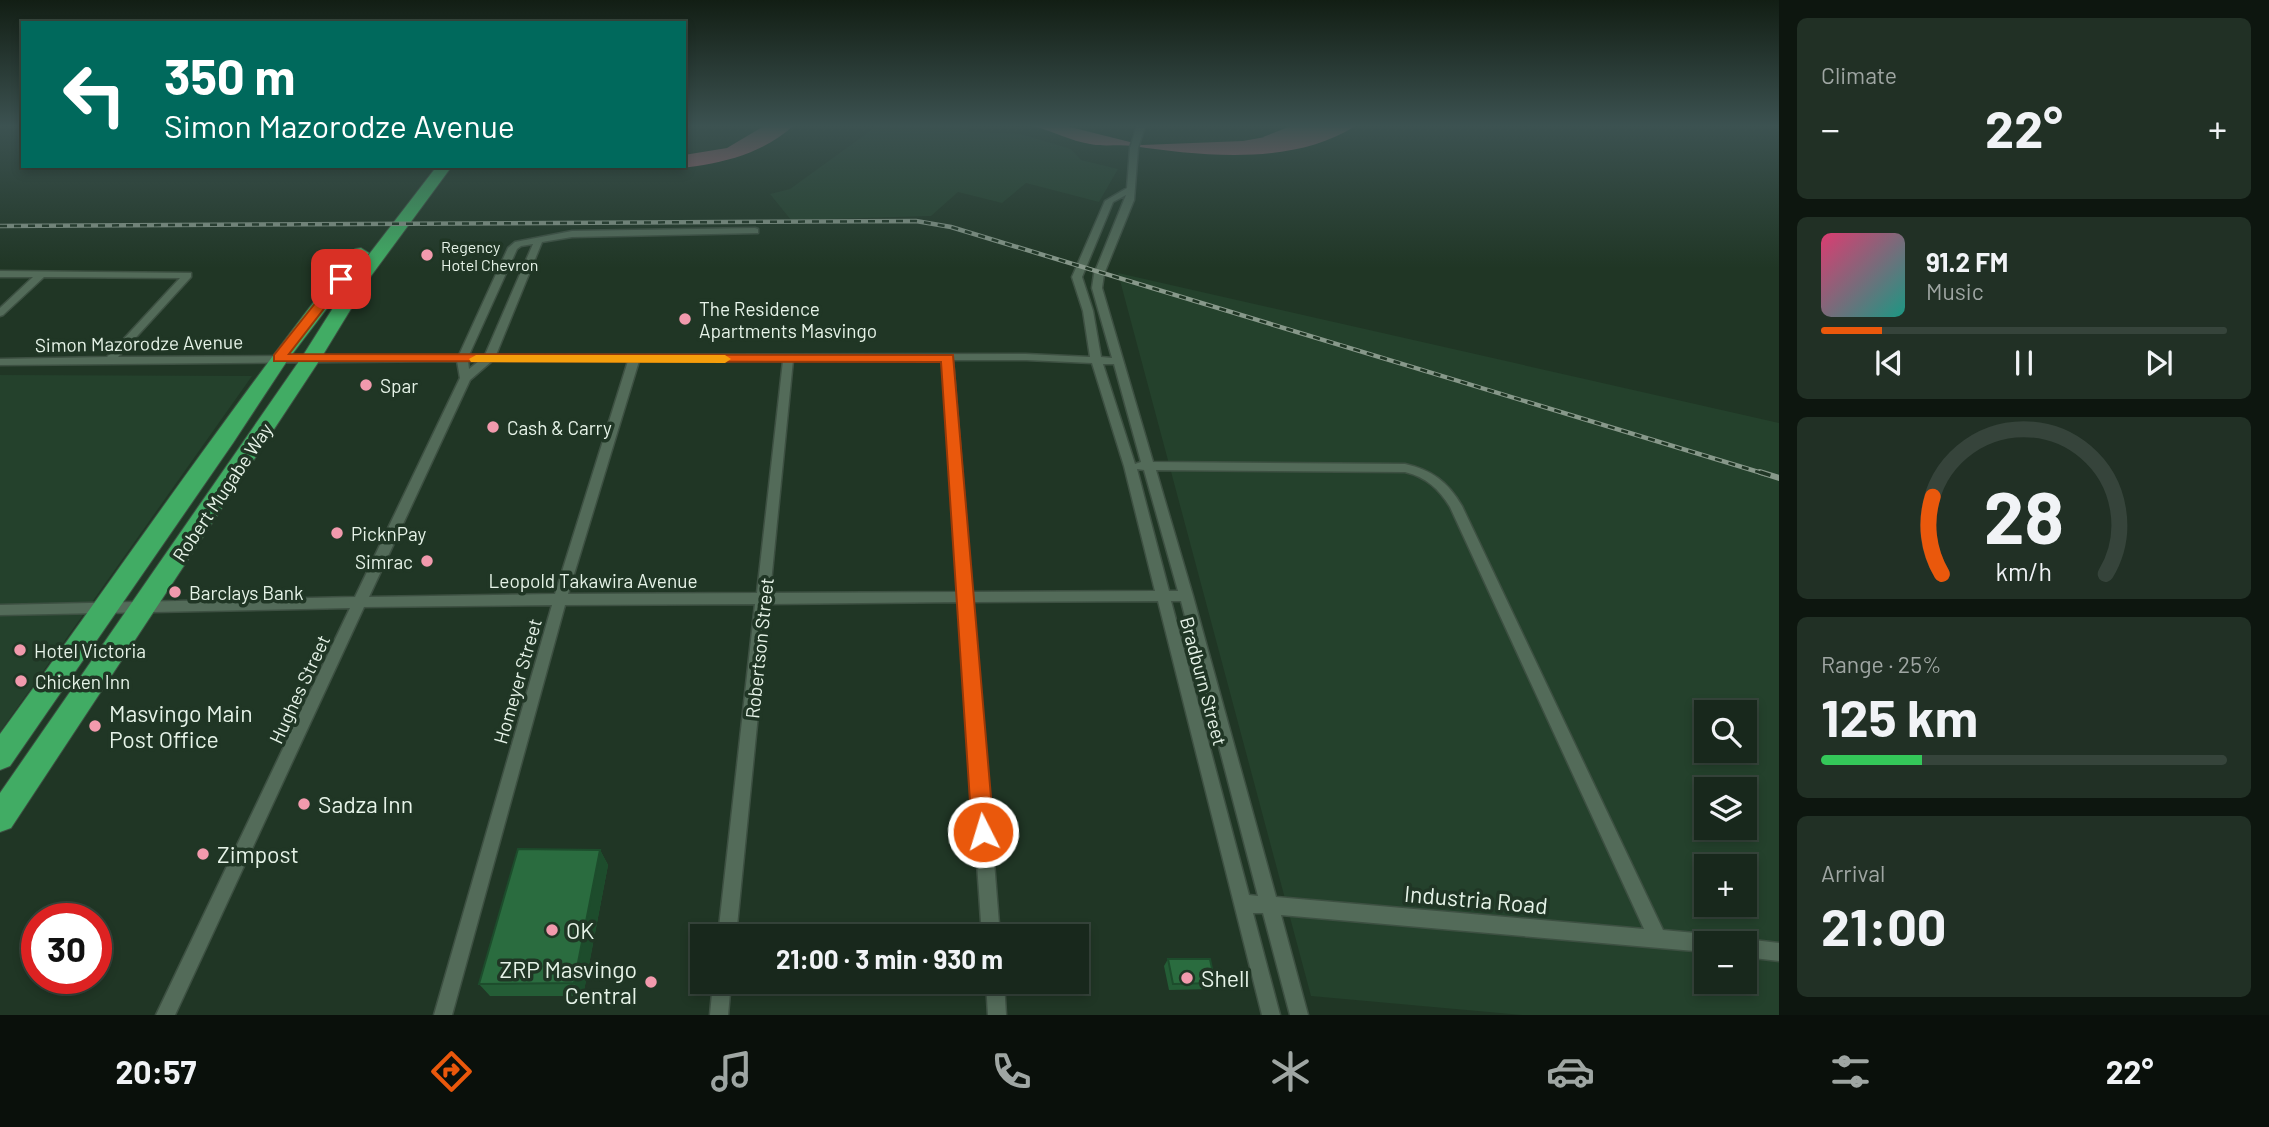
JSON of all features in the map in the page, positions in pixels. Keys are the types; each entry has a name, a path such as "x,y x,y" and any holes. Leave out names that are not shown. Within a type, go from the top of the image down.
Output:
{"highway":[{"name":"Robert Mugabe Way","path":"8,746 226,438 279,358 421,173"},
{"name":"Robert Mugabe Way","path":"0,818 144,609 311,358 363,274 438,173"},
{"path":"8,746 56,736"}],"street":[{"name":"Bradburn Street","path":"1133,173 1130,200 1099,274 1097,288 1186,596 1272,906 1299,1015"},
{"path":"1096,359 1088,312 1077,277 1109,201 1132,189"},
{"path":"465,378 462,359 513,248 525,242 538,242 572,234 755,231"},
{"path":"465,378 489,358 538,242"},
{"path":"0,313 43,273"},
{"path":"0,274 188,275 109,361"},
{"path":"492,293 516,293"},
{"name":"Simon Mazorodze Avenue","path":"0,362 279,358 948,358 1118,361"},
{"path":"948,358 990,924"},
{"name":"Homeyer Street","path":"443,1015 561,600 634,359"},
{"name":"Robertson Street","path":"728,924 765,599 788,359"},
{"name":"Bradburn Street","path":"1096,359 1129,466 1271,1015"},
{"name":"Hughes Street","path":"165,1015 465,378"},
{"path":"1129,466 1405,468 1422,471 1444,486 1457,506 1657,938"},
{"name":"Leopold Takawira Avenue","path":"0,610 561,600 1186,596"},
{"name":"Industria Road","path":"1242,903 1694,942"},
{"path":"1757,949 1779,952"},
{"path":"719,1015 721,994"},
{"path":"996,994 997,1015"}],"shaded area":[{"path":"812,173 1115,173 1099,202 1026,183 1002,203 958,192 931,216 791,220 770,194 790,189"},
{"path":"1118,273 1779,423 1779,1015 1522,1015 1311,996"},
{"path":"0,375 252,376 0,732"}],"building":[{"name":"OK","path":"518,849 600,850 574,983 479,984"},
{"name":"Shell","path":"1168,959 1210,959 1215,983 1173,984"}],"railway":[{"path":"0,226 916,221 951,227 1765,474"},
{"path":"1760,472 1779,478"}],"slow traffic":[{"path":"476,359 725,359"}],"place":[{"name":"Regency Hotel Chevron","path":"427,255"},
{"name":"The Residence Apartments Masvingo","path":"685,319"},
{"name":"Spar","path":"366,385"},
{"name":"Cash & Carry","path":"493,427"},
{"name":"PicknPay","path":"337,533"},
{"name":"Simrac","path":"427,561"},
{"name":"Barclays Bank","path":"175,592"},
{"name":"Hotel Victoria","path":"20,650"},
{"name":"Chicken Inn","path":"21,681"},
{"name":"Masvingo Main Post Office","path":"95,726"},
{"name":"Sadza Inn","path":"304,804"},
{"name":"Zimpost","path":"203,854"},
{"name":"OK","path":"552,930"},
{"name":"Shell","path":"1187,978"},
{"name":"ZRP Masvingo Central","path":"651,982"}],"route":[{"path":"341,279 279,358 948,358 983,832"}]}
